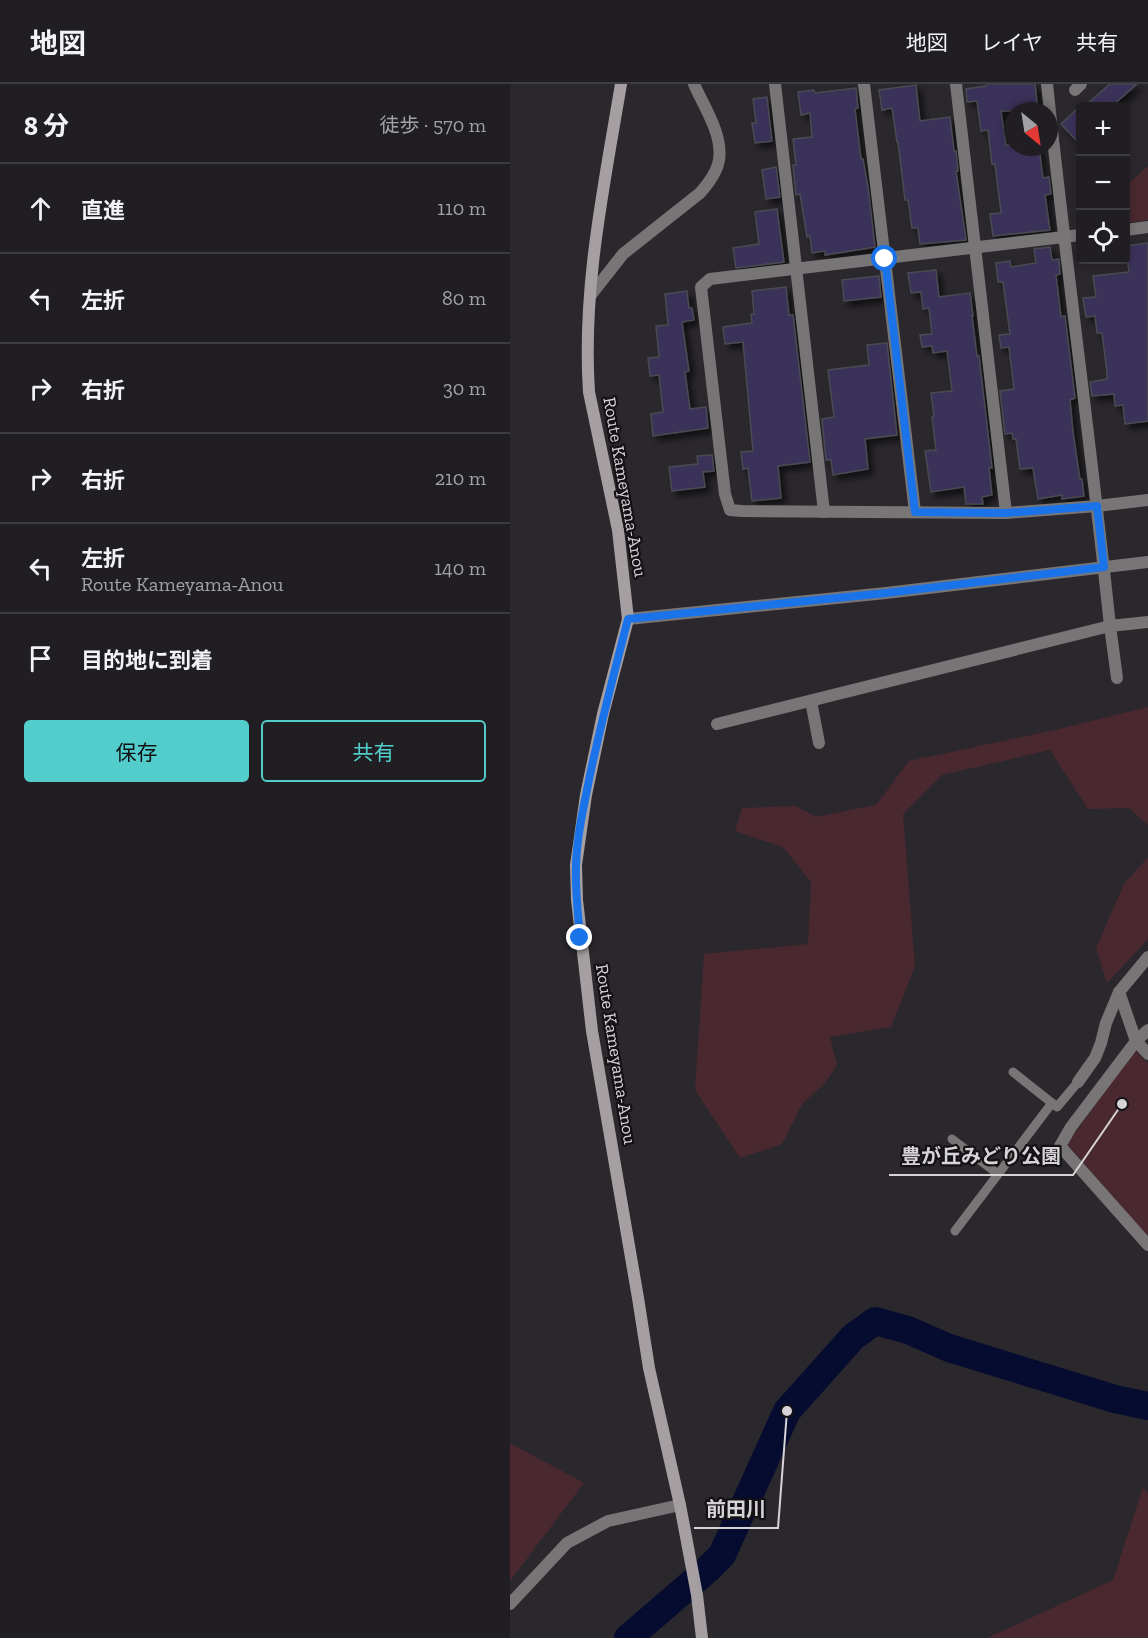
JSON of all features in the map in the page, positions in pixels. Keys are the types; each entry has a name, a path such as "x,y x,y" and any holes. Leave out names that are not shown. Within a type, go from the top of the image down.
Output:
{"main road":[{"name":"Route Kameyama-Anou","path":"621,84 592,265 588,371 589,392 618,530 628,619 603,714 586,795 576,865 577,900 592,1031 649,1368 680,1505 702,1623 702,1638"}],"street":[{"path":"590,296 623,254 700,194 715,172 719,160 718,137 694,84"},
{"path":"775,84 824,512"},
{"path":"864,84 915,512"},
{"path":"956,84 1006,513"},
{"path":"1047,84 1063,237 1117,678"},
{"path":"1130,229 1148,227"},
{"path":"1076,235 710,279 701,287 725,494 730,510 824,512 1006,513 1148,501"},
{"path":"628,619 886,593 1148,562"},
{"path":"717,724 1110,626 1148,622"},
{"path":"811,701 819,743"},
{"path":"1078,1082 1095,1058 1119,992 1148,957"},
{"path":"1119,992 1136,1041 1148,1054"},
{"path":"1148,1030 1136,1041 1060,1146 1148,1245"},
{"path":"510,1604 567,1543 608,1521 680,1505"}],"lane":[{"path":"1013,1072 1057,1107 1078,1082"},
{"path":"955,1231 1052,1103"},
{"path":"952,1139 998,1174"}],"shaded area":[{"path":"1148,166 1148,220 1130,222 1130,182"},
{"path":"1148,707 1148,825 1129,808 1088,809 1050,750 942,775 903,814 915,966 891,1027 830,1037 837,1065 825,1083 802,1104 782,1144 740,1158 695,1090 704,954 808,944 811,882 783,847 735,831 742,808 796,806 816,817 876,805 909,761 1059,729"},
{"path":"1148,857 1148,939 1107,983 1096,948 1124,884"},
{"path":"1135,1050 1148,1064 1148,1237 1067,1144"},
{"path":"510,1443 584,1483 510,1581"},
{"path":"1143,1487 1148,1493 1148,1638 987,1638 1113,1580"}],"building":[{"path":"986,84 1035,84 1037,102 1004,102 1004,111 1001,111 1004,156 1040,156 1043,178 1049,177 1051,194 1045,195 1050,230 993,236 990,214 1001,213 995,164 992,164 988,130 981,131 977,101 967,102 966,89 986,86"},
{"path":"1110,84 1137,84 1117,102 1090,102"},
{"path":"916,85 920,121 950,117 966,240 920,244 918,228 912,228 908,200 905,200 892,108 882,110 879,90"},
{"path":"856,88 858,108 855,109 875,247 825,255 825,251 812,253 800,194 796,195 793,165 796,165 793,139 812,137 810,113 801,115 798,92 814,90 815,93"},
{"path":"767,97 772,141 755,143 752,123 756,123 753,99"},
{"path":"1076,110 1076,140 1061,124"},
{"path":"776,167 780,197 766,199 762,170"},
{"path":"777,209 784,262 736,268 733,248 759,244 755,212"},
{"path":"1148,243 1148,421 1125,424 1123,405 1115,406 1114,394 1092,396 1090,382 1107,379 1107,373 1102,333 1097,333 1095,316 1086,317 1083,298 1096,297 1093,276 1129,272 1130,245"},
{"path":"1050,247 1052,260 1059,259 1060,274 1056,275 1061,317 1065,316 1075,398 1070,400 1073,432 1084,496 1062,499 1062,495 1038,499 1033,468 1020,469 1016,439 1013,439 1012,433 1005,434 1000,391 1014,389 1009,347 1001,348 999,335 1010,334 1003,282 998,282 996,263 1010,261 1011,267 1036,263 1034,249"},
{"path":"936,270 939,297 970,293 992,468 989,468 992,495 982,497 983,504 966,504 964,487 931,492 925,451 936,450 931,393 952,391 947,351 933,353 932,346 922,347 920,335 932,334 929,308 923,309 921,292 911,293 908,273"},
{"path":"879,276 881,297 844,301 842,280"},
{"path":"786,287 789,315 793,315 810,462 778,466 781,498 752,501 748,468 743,469 741,452 753,451 743,342 725,344 723,327 752,323 751,314 754,314 752,291"},
{"path":"687,291 689,308 692,308 694,320 682,322 689,371 685,372 690,409 706,407 708,428 653,436 651,414 663,412 659,375 650,376 648,358 659,357 656,326 668,325 665,294"},
{"path":"887,343 897,435 865,439 868,469 833,475 831,460 826,460 822,419 834,417 828,370 869,365 867,345"},
{"path":"712,455 714,471 703,472 705,487 672,491 669,467 698,464 697,456"}],"waterway":[{"path":"628,1638 722,1555 787,1411 853,1337 875,1321 908,1330 949,1348 1115,1399 1148,1406"}],"place":[{"name":"豊が丘みどり公園","path":"1122,1104"},
{"name":"前田川","path":"787,1411"}],"route":[{"path":"580,938 576,865 580,832 603,714 628,619 886,593 1104,567 1097,506 1006,513 915,512 885,259"}]}
